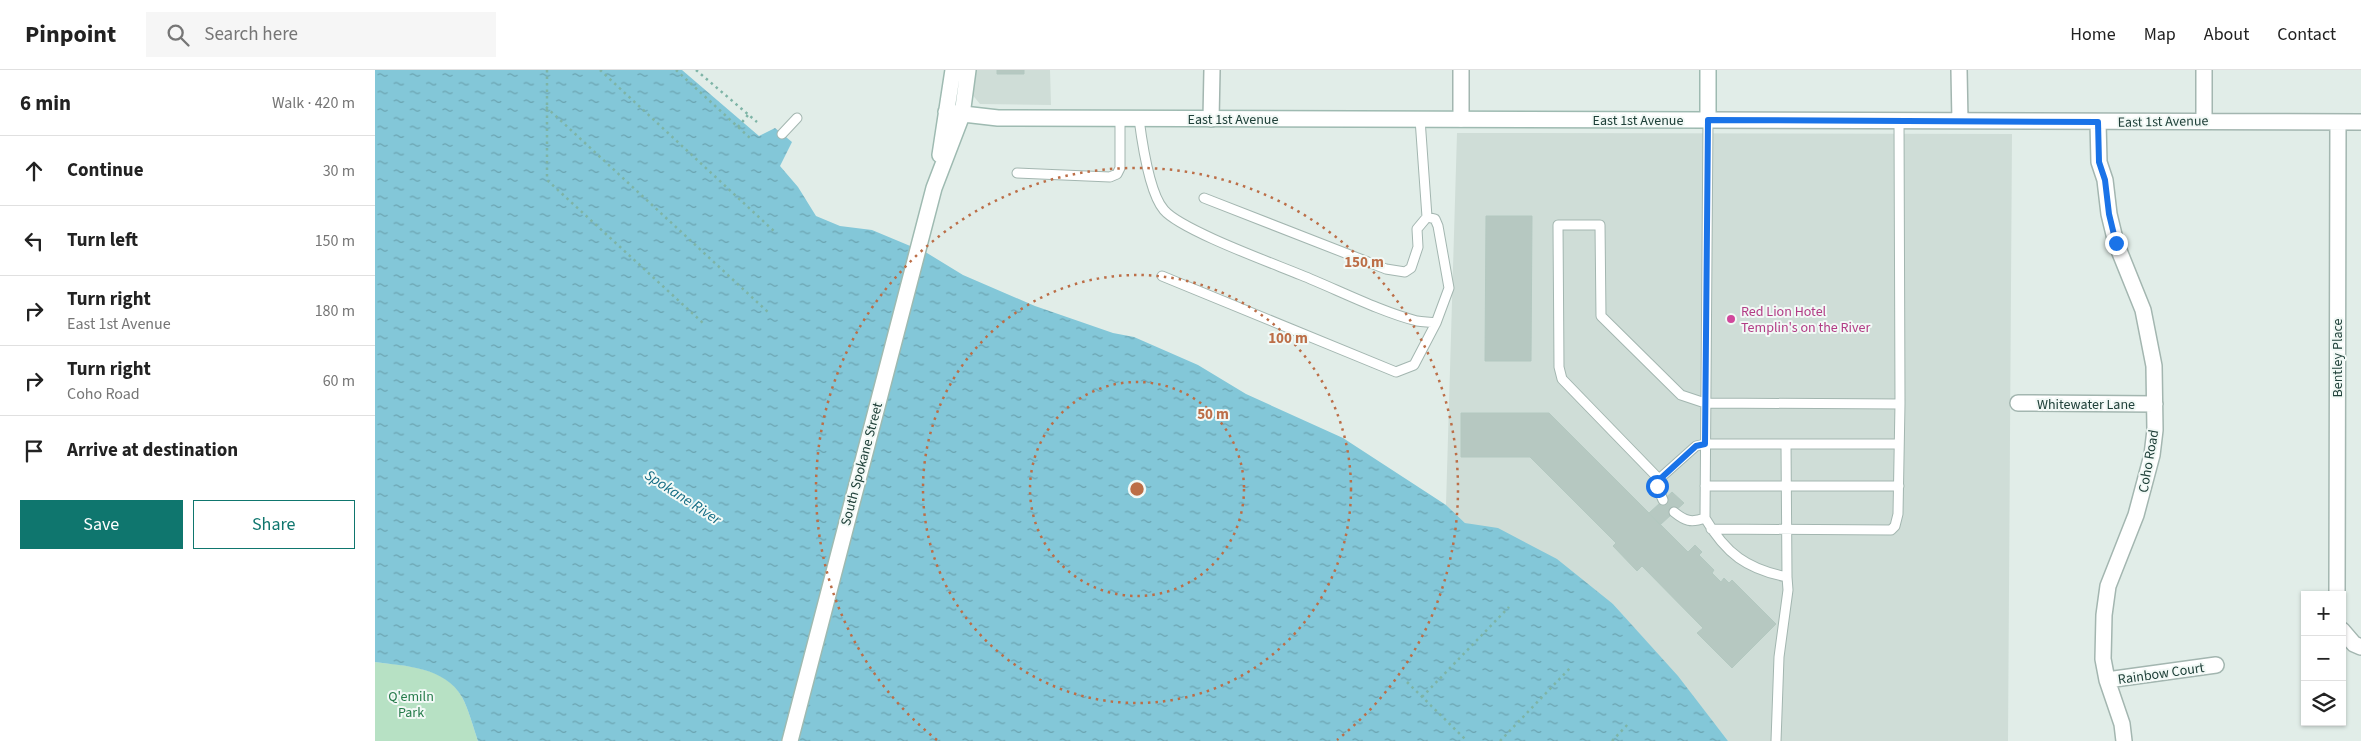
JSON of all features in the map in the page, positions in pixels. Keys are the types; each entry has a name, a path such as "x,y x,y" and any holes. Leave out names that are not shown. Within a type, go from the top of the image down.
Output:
{"street":[{"path":"934,188 953,70"},
{"path":"934,188 961,115 969,70"},
{"path":"1211,119 1212,70"},
{"path":"1461,70 1461,119"},
{"path":"1708,70 1708,120"},
{"path":"1959,70 1960,121"},
{"path":"2204,70 2204,121"},
{"name":"East 1st Avenue","path":"946,112 991,118 1120,119 2361,122"},
{"name":"Coho Road","path":"2103,122 2099,162 2105,180 2109,214 2116,243 2143,310 2154,366 2155,404 2152,455 2144,490 2108,586 2103,635 2107,680 2122,724 2124,741"},
{"name":"Bentley Place","path":"2337,591 2338,122"},
{"name":"South Spokane Street","path":"789,741 934,188"},
{"name":"Whitewater Lane","path":"2017,403 2155,404"},
{"path":"2346,636 2361,647"},
{"name":"Rainbow Court","path":"2107,680 2216,665"}],"lane":[{"path":"782,134 797,118"},
{"path":"1017,173 1110,177 1117,174 1120,168 1120,119"},
{"path":"1139,119 1146,164 1157,196 1163,210 1176,219 1201,233 1354,297 1418,321 1436,323"},
{"path":"1204,198 1350,257 1397,272 1405,272 1411,268 1418,247 1417,228 1427,217 1420,119"},
{"path":"1708,120 1705,518 1711,529 1739,560 1761,572 1787,577"},
{"path":"1711,529 1891,530 1895,526 1898,514 1900,404 1899,121"},
{"path":"1162,276 1396,372 1414,365 1436,323 1449,288 1438,226 1435,219 1427,217"},
{"path":"1659,480 1562,379 1559,367 1558,225 1600,225 1601,316 1681,395 1705,403 1900,404"},
{"path":"1663,500 1657,486 1659,480 1696,446 1705,444 1899,444"},
{"path":"1776,741 1779,657 1788,590 1786,444"},
{"path":"1705,486 1899,486"},
{"path":"1674,512 1682,519 1693,522 1705,518"}],"path":[{"path":"547,70 547,180 703,323"},
{"path":"600,70 775,232"},
{"path":"676,70 750,138"},
{"path":"699,71 757,122"},
{"path":"546,107 769,313"},
{"path":"737,127 748,115"},
{"path":"1422,697 1509,607"},
{"path":"1500,741 1571,667"},
{"path":"1407,682 1467,741"},
{"path":"1612,741 1629,724"}],"shaded area":[{"path":"972,70 1050,70 1051,105 980,104 971,93"},
{"name":"Red Lion Hotel Templin's on the River","path":"1457,133 2012,134 2008,741 1728,741 1677,676 1613,604 1477,526 1465,523 1446,505"}],"green space":[{"name":"Q'emiln Park","path":"375,662 423,669 445,679 455,687 462,697 478,741 375,741"}],"water":[{"name":"Spokane River","path":"375,70 682,70 759,136 775,128 792,142 780,166 798,187 816,216 840,226 872,230 927,253 963,275 1035,306 1113,333 1134,337 1198,365 1246,394 1343,438 1446,505 1465,523 1498,528 1557,559 1613,604 1678,676 1728,741 478,741 462,697 455,687 445,679 411,667 375,662"}],"building":[{"path":"997,70 1024,70 1024,74 997,74"},
{"path":"1486,216 1532,216 1531,361 1485,361"},
{"path":"1461,413 1549,413 1688,552 1695,545 1702,552 1699,555 1714,570 1712,573 1721,582 1724,578 1729,583 1732,580 1776,624 1732,668 1697,633 1703,628 1642,566 1637,571 1613,546 1616,543 1530,457 1461,457"},
{"path":"1672,492 1684,503 1660,525 1649,513"}],"place":[{"name":"Red Lion Hotel Templin's on the River","path":"1731,319"}],"route":[{"path":"1657,486 1659,480 1696,446 1705,444 1708,120 2098,122 2099,162 2105,180 2106,197 2116,243"}]}
